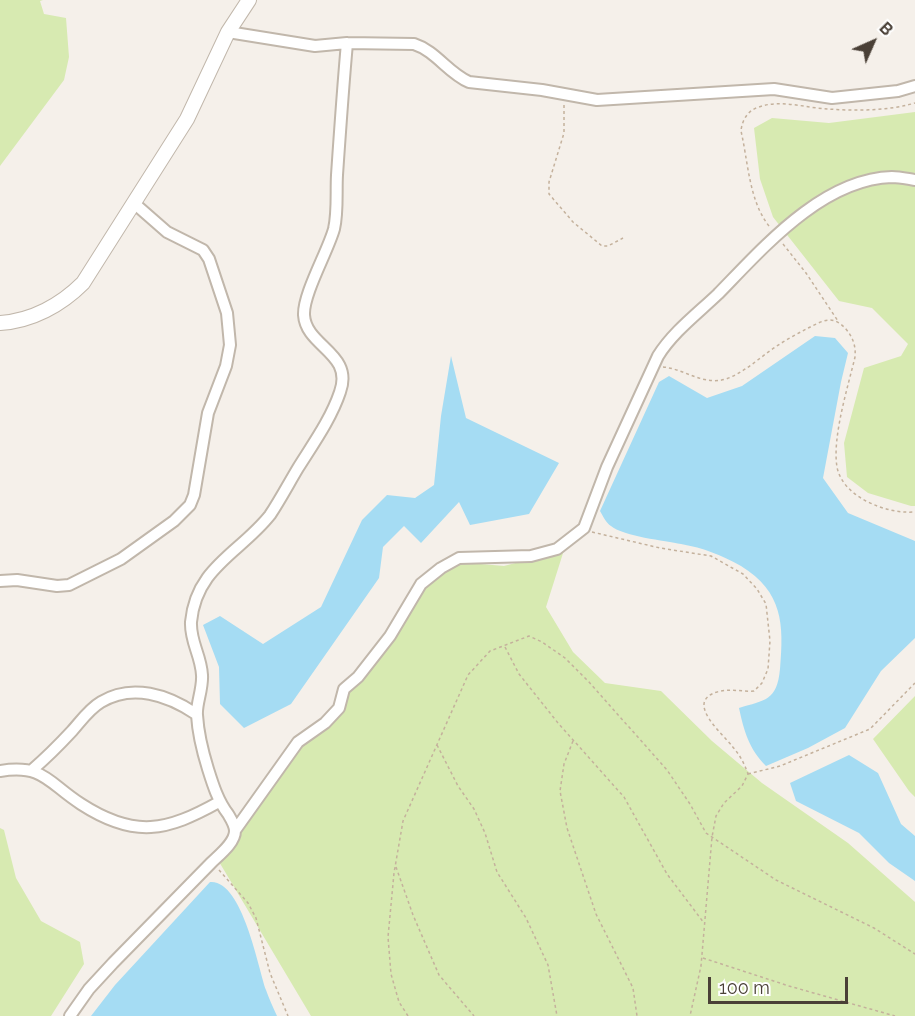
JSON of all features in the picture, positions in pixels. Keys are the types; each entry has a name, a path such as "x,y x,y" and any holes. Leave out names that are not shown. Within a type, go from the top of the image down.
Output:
{"street":[{"path":"0,323 13,322 56,306 72,295 83,283 187,119 228,32 249,0"},
{"path":"228,32 315,46 347,43 414,44 424,47 458,77 469,82 597,100 630,96 774,89 832,98 898,91 915,86"},
{"path":"236,829 219,802 196,714 201,696 202,677 200,657 192,640 191,621 200,590 213,568 255,531 270,514 322,428 339,396 344,381 342,370 334,358 307,328 304,314 308,297 334,228 347,43"},
{"path":"70,1016 89,989 229,843 236,829 297,742 325,723 339,708 344,689 358,677 390,636 422,584 441,568 459,558 531,556 557,549 583,529 607,466 669,339 776,234 825,200 854,184 892,177 915,180"},
{"path":"0,581 17,580 57,586 69,585 121,559 174,521 190,505 194,495 208,413 226,366 230,345 227,312 209,259 203,250 167,232 135,204"},
{"path":"32,770 99,702 116,695 134,691 155,694 184,705 196,714"},
{"path":"0,771 20,768 32,770 44,776 82,805 114,821 148,829 177,824 219,802"}],"path":[{"path":"564,94 564,133 549,182 549,194 573,222 602,246 608,246 623,238"},
{"path":"915,104 902,107 837,109 774,104 757,107 746,116 742,122 741,131 753,192 765,221 806,273 838,322 848,331 856,346 839,428 837,467 843,482 855,495 875,506 894,512 915,512"},
{"path":"654,366 684,371 698,379 714,381 726,379 806,330 824,321 838,322"},
{"path":"583,529 660,548 711,556 743,574 757,589 766,604 770,641 768,669 762,683 754,691 719,691 711,694 704,708 706,717 743,760 748,774 742,786 724,803 716,816 712,837 702,958 690,1016"},
{"path":"408,1016 399,1002 391,974 388,937 403,821 468,675 490,651 529,636 565,658 589,682 667,770 706,833 776,880 874,928 915,954"},
{"path":"504,646 519,674 624,797 667,874 704,923"},
{"path":"748,774 780,766 870,729 915,683"},
{"path":"573,740 564,764 560,791 567,828 596,914 633,988 637,1016"},
{"path":"436,745 458,786 474,808 485,833 497,872 526,918 548,965 557,1016"},
{"path":"212,863 249,903 256,918 270,972 288,1016"},
{"path":"396,866 413,915 439,975 474,1016"},
{"path":"702,958 895,1016"}],"green space":[{"path":"0,0 43,0 40,1 44,14 66,18 69,57 64,80 0,166"},
{"path":"915,112 915,506 911,506 868,493 847,477 844,443 864,368 901,356 908,344 872,308 839,301 773,217 760,179 754,128 772,118 829,123"},
{"path":"564,550 546,607 573,652 605,683 661,691 712,741 762,783 848,843 915,902 915,1016 311,1016 215,855 251,802 388,647 417,597 446,561 504,566"},
{"path":"915,696 915,797 873,739"},
{"path":"0,828 4,830 16,878 41,921 80,942 84,964 51,1016 0,1016"}],"water":[{"path":"815,336 835,338 848,353 823,478 848,513 915,541 915,638 881,671 845,728 808,748 766,766 755,753 748,739 739,708 763,701 773,693 776,687 782,638 778,610 773,598 755,576 734,562 697,548 624,533 609,525 600,511 659,382 669,376 707,398 742,386"},
{"path":"451,356 466,418 559,463 529,514 470,525 459,502 421,543 404,526 383,547 379,578 291,704 244,728 220,704 219,667 203,625 220,616 263,644 321,607 362,520 387,495 415,498 434,485 441,416"},
{"path":"849,755 878,773 901,824 915,836 915,881 889,863 859,833 796,801 790,783"},
{"path":"210,882 221,885 231,894 240,909 266,990 277,1016 91,1016 115,985"}]}
